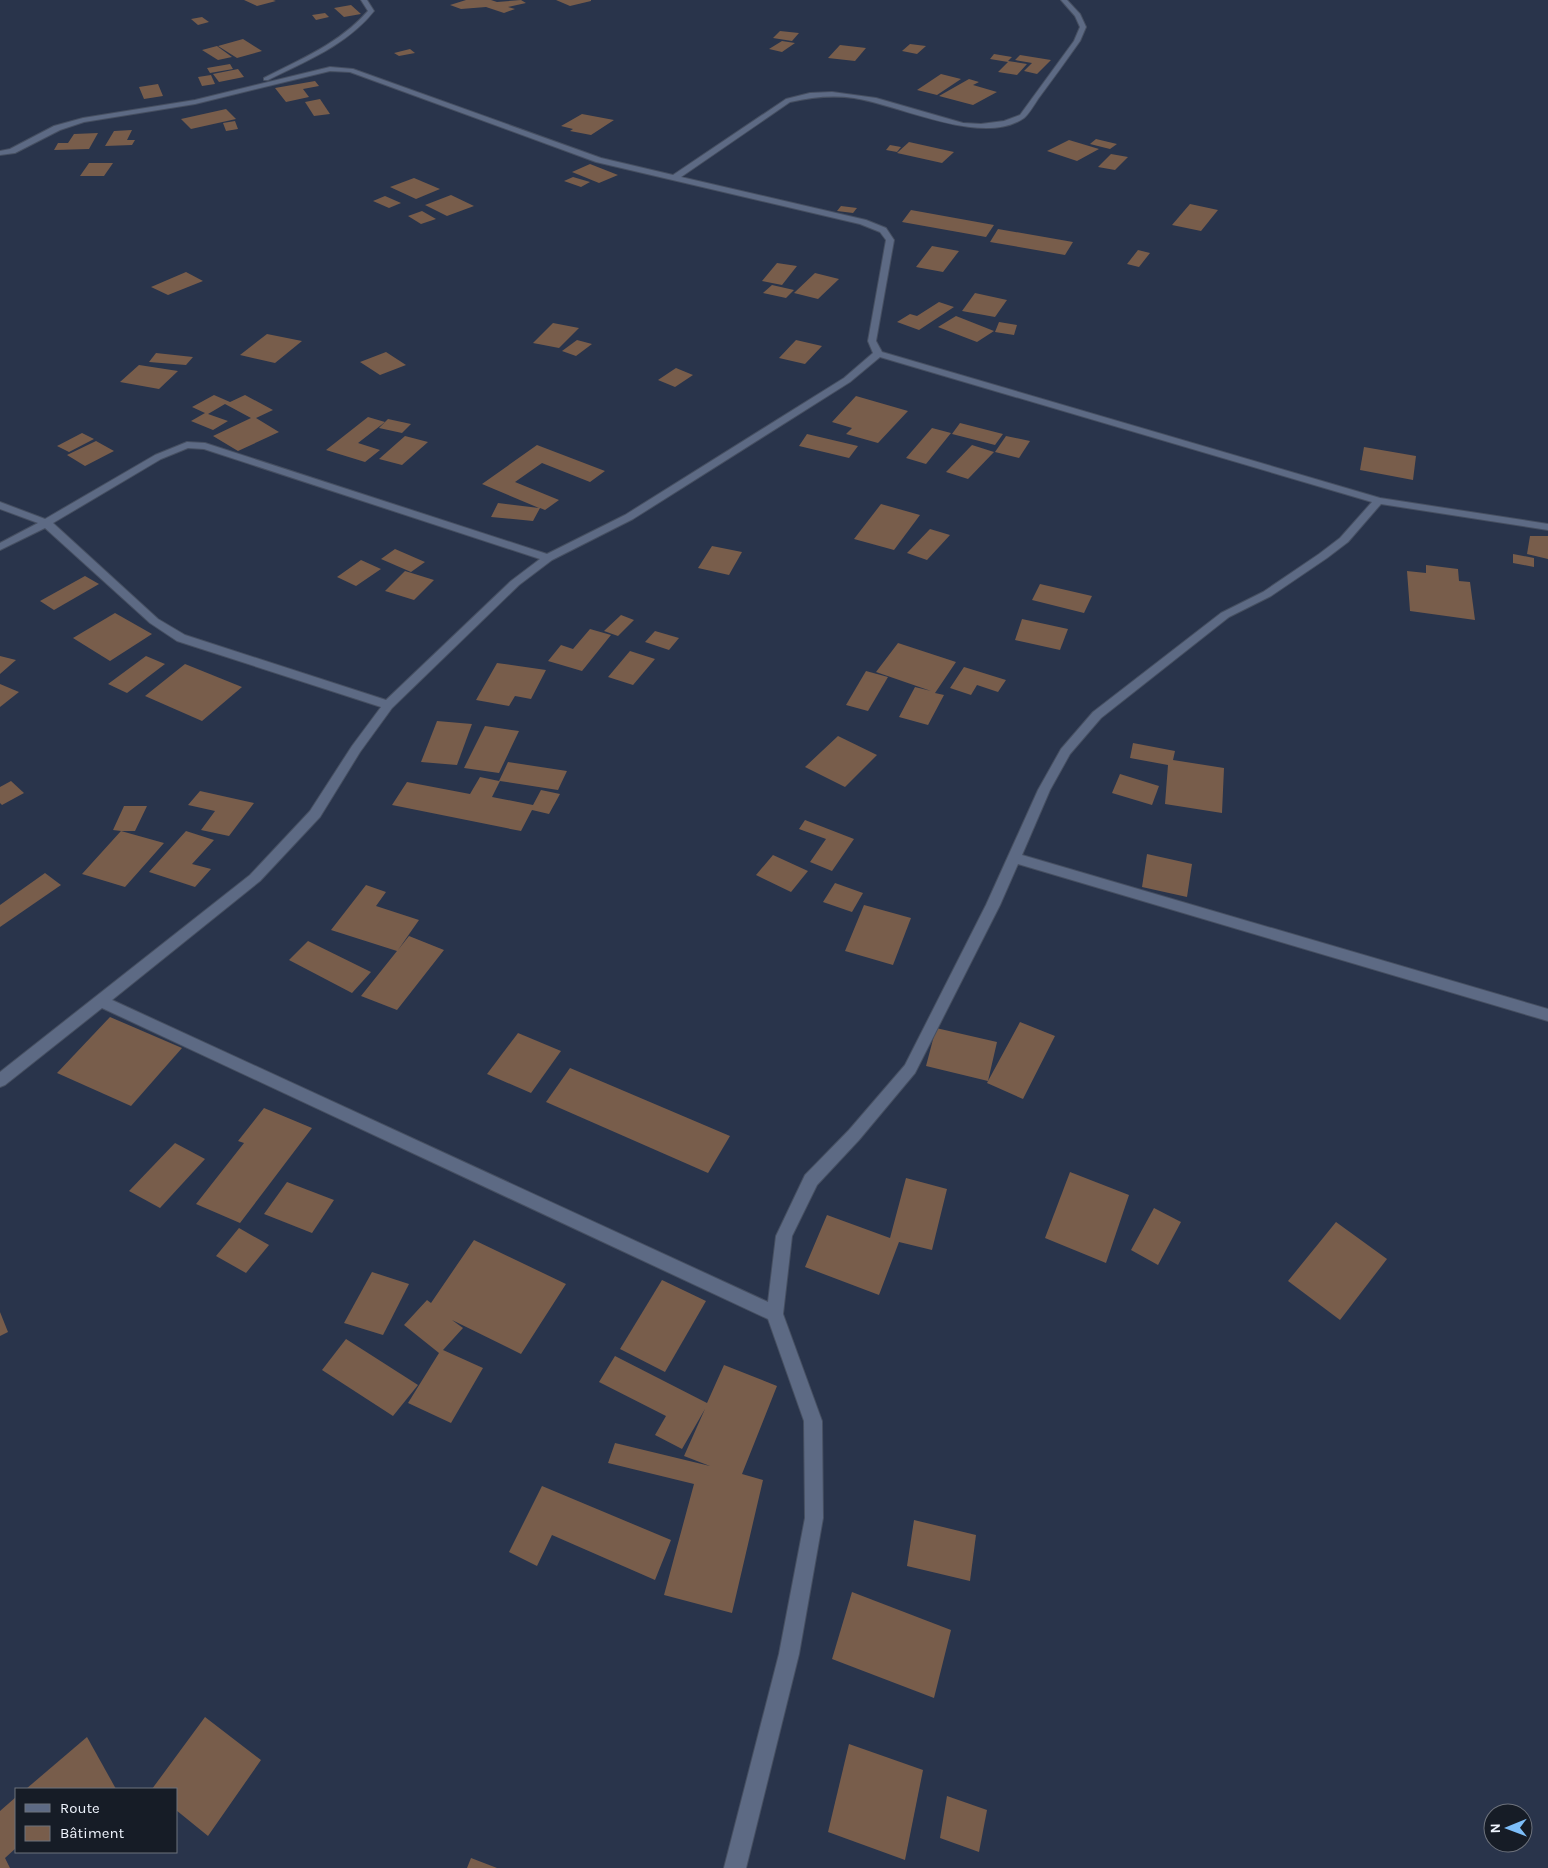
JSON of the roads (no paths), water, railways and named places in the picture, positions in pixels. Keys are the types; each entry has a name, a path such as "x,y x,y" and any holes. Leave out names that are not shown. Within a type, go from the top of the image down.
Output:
{"street":[{"path":"248,89 347,35 360,25 370,11 364,0"},
{"path":"674,178 788,100 807,94 850,94 962,125 981,126 997,124 1022,116 1076,41 1083,27 1078,15 1064,0"},
{"path":"0,153 12,151 57,128 83,120 159,109 330,69 351,70 599,160 863,222 883,230 890,240 872,341 878,354 1379,501 1548,527"},
{"path":"0,1081 254,878 315,814 356,749 388,705 515,583 548,558 629,517 848,380 878,354"},
{"path":"0,547 46,523 158,457 187,445 205,446 548,558"},
{"path":"735,1868 789,1654 814,1518 813,1422 775,1314 784,1236 811,1180 854,1135 910,1069 993,905 1044,790 1065,752 1097,715 1226,615 1267,594 1323,556 1344,540 1379,501"},
{"path":"0,505 46,523 154,621 181,638 388,705"},
{"path":"1014,858 1548,1014"},
{"path":"100,1001 775,1314"}]}
